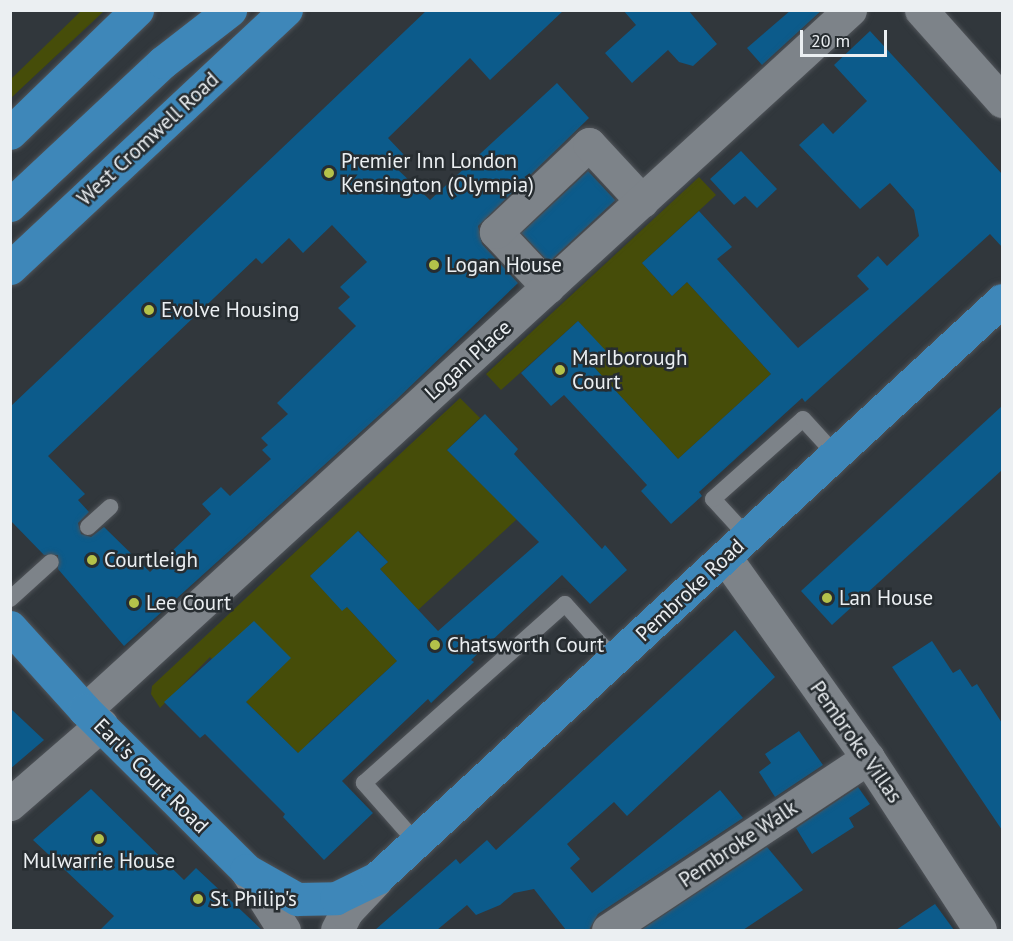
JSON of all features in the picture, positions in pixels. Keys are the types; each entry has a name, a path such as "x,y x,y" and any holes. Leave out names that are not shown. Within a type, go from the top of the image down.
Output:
{"highway":[{"path":"10,133 137,10"},
{"path":"10,206 163,62 230,10"},
{"name":"West Cromwell Road","path":"10,268 286,10"},
{"name":"Pembroke Road","path":"246,870 283,894 314,901 336,898 377,878 1002,300"},
{"name":"Earl's Court Road","path":"10,627 93,717 246,870"}],"street":[{"name":"Logan Place","path":"10,804 93,717 548,287 850,10"},
{"path":"921,10 1002,101"},
{"path":"548,287 495,232 589,144 642,201"},
{"name":"Pembroke Villas","path":"736,547 868,758 980,930"},
{"name":"Pembroke Walk","path":"608,930 868,758"},
{"name":"Earl's Court Road","path":"246,870 284,930"},
{"name":"Pembroke Road","path":"337,930 346,912 377,878"}],"lane":[{"path":"736,547 713,499 802,419 835,454"},
{"path":"88,527 110,507"},
{"path":"10,599 51,562"},
{"path":"417,842 364,783 565,604 615,660"}],"green space":[{"path":"81,11 104,11 11,98 11,79"},
{"path":"699,177 716,195 642,263 672,296 687,282 771,374 678,459 593,366 607,353 578,321 501,390 486,374"},
{"path":"460,398 480,418 447,450 517,519 418,610 380,569 388,562 359,531 310,576 342,610 347,607 397,661 309,742 309,750 302,757 237,693 241,688 210,657 160,708 151,694 152,686"}],"building":[{"path":"427,10 564,10 490,80 470,58 388,138 406,157 395,167 430,200 557,83 589,118 478,226 482,244 518,283 395,401 124,646 58,569 58,555 44,555 10,520 10,407","holes":["332,225 367,262 340,287 350,297 338,308 356,326 277,403 288,414 261,438 268,445 262,450 271,459 230,496 221,487 202,504 211,514 150,572 104,527 91,537 81,534 78,523 89,512 78,500 85,494 48,456 256,258 262,264 289,238 303,253"]},
{"path":"623,10 688,10 717,44 693,66 679,62 668,50 632,83 605,53 636,25"},
{"path":"791,10 822,10 762,65 747,48"},
{"path":"870,31 1002,174 1002,247 990,234 805,402 802,398 699,492 702,496 671,524 641,491 647,485 564,395 551,406 521,373 578,321 608,353 593,366 678,459 771,374 687,282 672,296 642,263 699,211 732,247 717,259 798,348 869,289 857,276 878,256 887,266 919,236 914,210 890,183 860,209 799,145 823,123 833,134 867,101 834,65"},
{"path":"741,151 777,189 757,208 745,196 734,205 710,179"},
{"path":"588,171 615,200 549,262 521,233"},
{"path":"1002,406 1002,470 832,625 801,591"},
{"name":"Chatsworth Court","path":"485,414 518,449 514,454 602,549 605,545 627,570 590,604 562,575 471,660 474,662 431,703 428,699 342,781 373,813 324,860 283,817 285,814 205,734 200,738 164,702 254,621 291,658 246,702 298,753 397,661 347,607 342,611 310,576 358,531 388,562 380,569 438,631 539,542 447,450"},
{"path":"735,630 775,677 627,816 614,802 567,844 580,859 570,868 592,893 720,790 743,818 598,914 589,930 566,930 534,889 514,893 500,905 476,915 467,905 437,930 375,930 456,859 460,864 487,840 496,850"},
{"path":"932,641 953,673 960,669 972,687 977,684 1002,723 1002,830 892,667"},
{"path":"10,708 44,740 10,769"},
{"path":"799,731 823,765 775,797 759,772 771,763 765,754"},
{"path":"858,787 870,804 849,818 854,827 812,854 796,828"},
{"path":"91,789 184,880 196,868 262,930 100,930 114,916 33,840"},
{"path":"767,847 803,890 743,930 641,930"},
{"path":"935,904 954,930 896,930"}],"place":[{"name":"Premier Inn London Kensington (Olympia)","path":"329,173"},
{"name":"Logan House","path":"434,265"},
{"name":"Evolve Housing","path":"149,310"},
{"name":"Marlborough Court","path":"560,370"},
{"name":"Courtleigh","path":"92,560"},
{"name":"Lan House","path":"827,598"},
{"name":"Lee Court","path":"134,603"},
{"name":"Chatsworth Court","path":"435,645"},
{"name":"Mulwarrie House","path":"99,839"},
{"name":"St Philip's","path":"198,899"}]}
